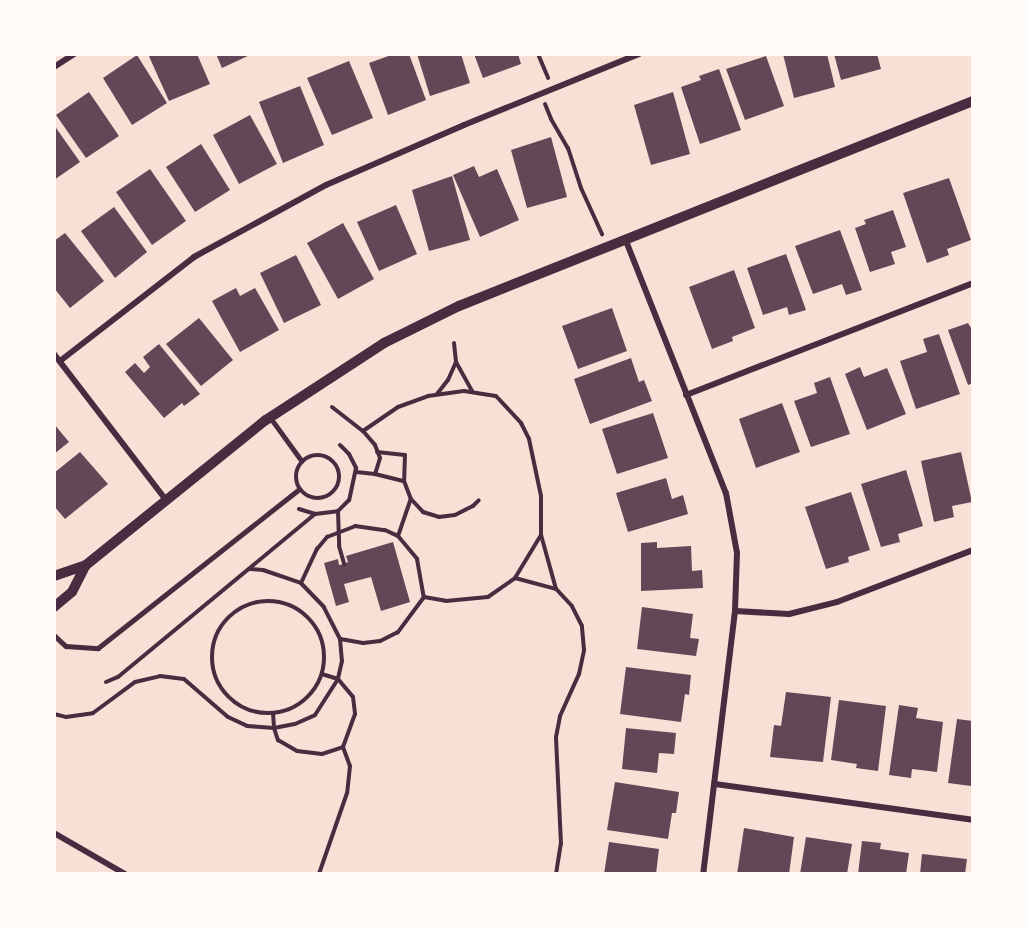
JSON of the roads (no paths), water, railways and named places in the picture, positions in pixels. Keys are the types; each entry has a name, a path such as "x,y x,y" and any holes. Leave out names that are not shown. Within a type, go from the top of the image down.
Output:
{"street":[{"path":"54,67 74,54"},
{"path":"60,361 194,257 326,185 464,125 639,54"},
{"path":"54,576 86,565 270,417 384,343 459,306 973,101"},
{"path":"626,241 726,494 737,553 735,611 716,784 703,874"},
{"path":"686,395 973,283"},
{"path":"54,354 166,500"},
{"path":"735,611 789,614 837,602 973,550"},
{"path":"54,607 72,592 86,565"},
{"path":"716,784 973,820"},
{"path":"54,834 124,874"}],"lane":[{"path":"270,417 302,460"},
{"path":"316,454 324,455 336,464 340,478 335,490 324,498 310,498 299,489 295,474 302,460 316,454"},
{"path":"54,635 66,646 98,648 299,489"}]}
